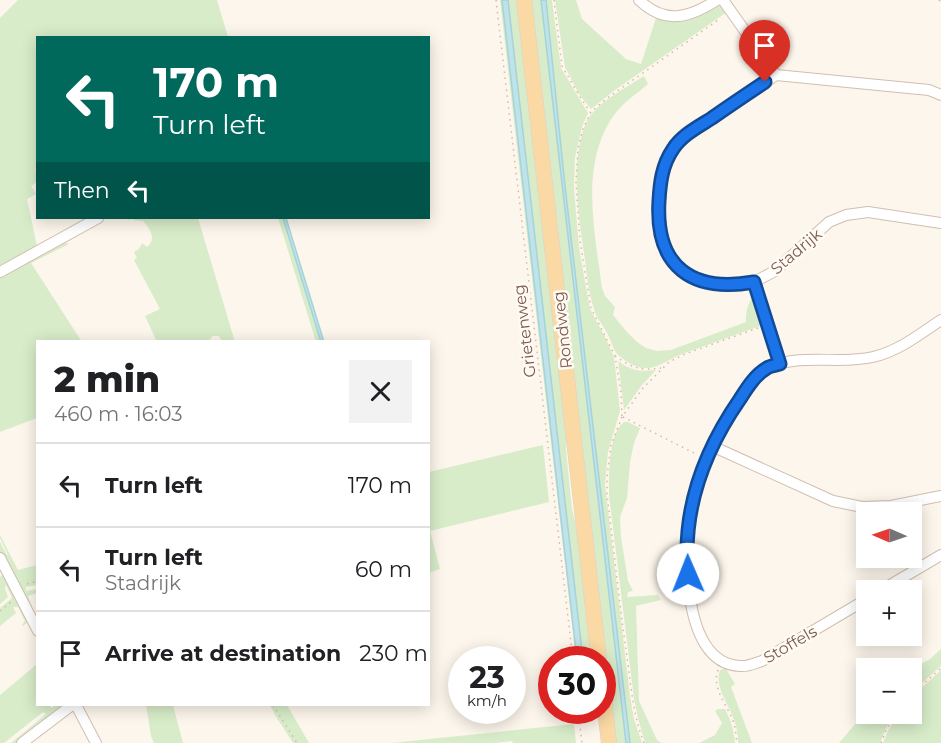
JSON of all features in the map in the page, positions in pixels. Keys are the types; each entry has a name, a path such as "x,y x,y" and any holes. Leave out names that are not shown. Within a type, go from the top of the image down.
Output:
{"main road":[{"name":"Rondweg","path":"524,0 598,646"},
{"path":"607,724 609,743"}],"street":[{"path":"639,0 646,7 662,15 677,16 694,13 717,0"},
{"path":"723,0 776,75 930,90 941,95"},
{"name":"Stadrijk","path":"776,75 687,135 673,149 663,170 659,210 662,237 667,254 685,273 699,281 717,285 754,282 775,271 829,222 846,215 868,212 941,223"},
{"path":"0,272 96,219"},
{"path":"754,282 780,364"},
{"path":"720,661 710,653 699,632 691,598 687,562 690,516 696,487 706,459 725,421 752,382 768,367 798,359 853,360 874,357 893,350 941,320"},
{"path":"712,446 833,501 862,507 891,506 941,496"},
{"path":"899,580 941,555"},
{"path":"0,558 36,627"},
{"name":"Stoffels","path":"720,661 741,667 762,661 856,605"},
{"path":"22,743 73,706"},
{"path":"75,706 96,743"}],"path":[{"name":"Grietenweg","path":"496,0 571,646"},
{"path":"554,0 562,66 591,112"},
{"path":"622,417 621,392 615,356 591,308 580,241 576,163 583,129 591,112 606,99 731,11"},
{"path":"644,743 633,704 607,495 611,445 622,417 643,388 669,362 685,354 767,325"},
{"path":"615,356 641,369 662,368"},
{"path":"622,417 706,459"},
{"path":"720,661 715,678 734,723 737,743"},
{"path":"922,685 941,668"},
{"path":"274,706 297,743"},
{"path":"580,724 582,743"},
{"path":"881,743 890,724"}],"green space":[{"path":"18,0 217,0 228,36 36,36 36,183 31,186 36,194 27,199 37,246 0,269 0,18"},
{"path":"500,0 502,0 574,646"},
{"path":"508,0 519,0 566,411 566,450 572,509 582,550 593,646 581,646"},
{"path":"530,0 541,0 615,646 603,646"},
{"path":"546,0 552,0 561,68 588,113 575,157 574,188 579,248 590,309 614,357 620,411 608,452 605,484 630,696 634,719 642,743 630,743 565,186"},
{"path":"555,0 576,0 582,19 626,59 641,64 656,18 669,20 717,4 721,4 727,12 591,109 579,94 565,67"},
{"path":"644,76 648,84 614,115 603,134 596,155 593,177 593,222 602,288 605,296 615,307 613,315 637,342 657,351 671,350 746,322 750,301 755,295 763,325 649,368 637,367 617,354 595,312 588,285 577,189 578,153 587,121 612,96"},
{"path":"198,219 234,340 221,340 219,336 213,336 210,340 156,340 145,316 160,309 134,260 137,258 134,252 142,243 147,247 152,237 143,221 134,220"},
{"path":"278,219 283,219 320,340 315,340"},
{"path":"62,241 69,244 31,263 81,340 36,340 36,418 0,432 0,274"},
{"path":"618,361 636,370 656,370 624,410"},
{"path":"624,422 640,428 630,462 627,498 620,517 628,581 633,591 628,592 627,597 658,595 661,600 636,606 639,701 657,740 661,743 645,743 634,699 609,495 612,445"},
{"path":"543,445 549,502 430,531 430,472"},
{"path":"430,531 440,569 430,573"},
{"path":"0,535 18,570 36,565 36,585 26,587 26,591 36,589 36,593 28,596 32,607 29,608 0,552 0,542 8,555"},
{"path":"0,566 28,622 23,626 25,621 18,607 13,607 16,613 0,626 0,608 12,598 6,585 8,597 0,604 0,577 2,575"},
{"path":"941,649 941,666 922,683 922,663"},
{"path":"616,656 626,743 614,743 612,724 616,724"},
{"path":"36,665 36,706 52,708 61,706 17,743 11,743 46,714 43,712 4,743 0,743 0,695"},
{"path":"726,669 735,684 731,687 752,743 738,743 735,723 719,683 720,670"},
{"path":"941,670 941,743 883,743 892,724 922,724 922,688"},
{"path":"146,706 173,706 183,743 154,743"},
{"path":"270,706 288,706 309,743 293,743"},
{"path":"725,709 732,726 735,743 699,743 715,735 722,723 715,711"},
{"path":"856,723 888,724 880,743 839,743"},
{"path":"574,724 576,743 513,743 512,741 391,743"}],"water":[{"path":"502,0 508,0 581,646 575,646"},
{"path":"541,0 546,0 565,186 630,743 626,743"},
{"path":"283,219 286,219 323,340 320,340"}],"route":[{"path":"688,574 687,539 690,516 693,497 706,459 725,421 752,382 768,367 780,364 754,282 717,285 699,281 685,273 667,254 662,237 659,210 661,181 663,170 673,149 687,135 765,82"}]}
